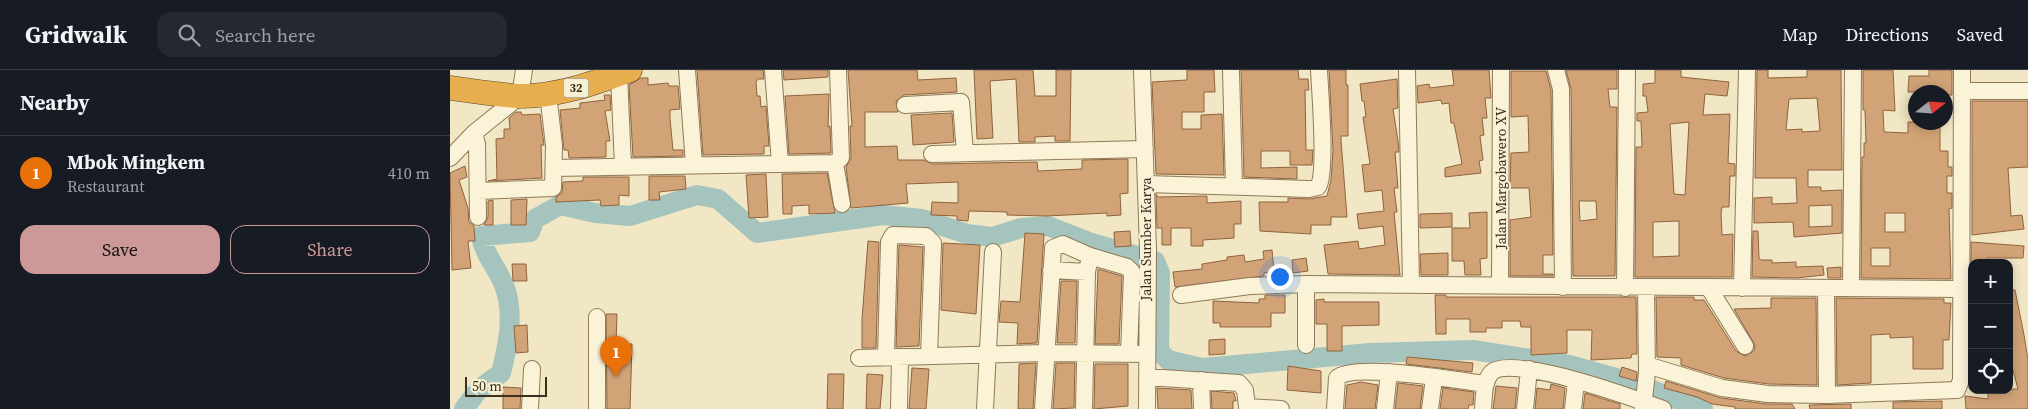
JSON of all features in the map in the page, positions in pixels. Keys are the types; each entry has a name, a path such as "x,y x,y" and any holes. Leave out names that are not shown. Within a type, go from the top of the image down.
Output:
{"highway":[{"name":"32","path":"450,88 520,96 572,89 624,72"}],"street":[{"path":"450,158 474,133 520,96 524,70"},
{"path":"687,70 694,165"},
{"path":"773,70 780,164"},
{"path":"838,70 838,160 842,204"},
{"name":"Jalan Sumber Karya","path":"1142,70 1148,249 1146,277 1147,409"},
{"path":"1232,70 1234,187"},
{"path":"1146,184 1310,189 1318,187 1321,180 1322,164 1319,70"},
{"path":"1407,70 1411,285"},
{"name":"Jalan Margobawero XV","path":"1500,286 1501,70"},
{"path":"1556,70 1561,89 1563,287"},
{"path":"1624,288 1627,70"},
{"path":"1742,288 1747,70"},
{"path":"1851,288 1853,70"},
{"path":"1647,369 1739,391 1827,395 1957,390 1961,380 1962,70"},
{"path":"622,166 624,72"},
{"path":"1962,91 2028,91"},
{"path":"479,191 551,190 554,186 551,108 548,93"},
{"path":"905,105 960,102 965,153"},
{"path":"474,133 477,144 478,217"},
{"path":"932,154 1145,149"},
{"path":"554,168 780,164 838,160"},
{"path":"899,409 893,357 889,242 893,235 926,236 933,243 929,356"},
{"path":"1043,409 1051,270 1055,245 1063,244 1088,264"},
{"path":"985,409 993,252"},
{"path":"1051,270 1088,264 1127,267 1132,272 1129,354"},
{"path":"1084,409 1084,354 1088,264"},
{"path":"1306,284 1306,346"},
{"path":"1181,295 1250,286 1306,284 1624,288 1960,289"},
{"path":"1644,401 1647,369 1646,288"},
{"path":"1709,288 1745,346"},
{"path":"1826,288 1827,395"},
{"path":"597,317 597,409"},
{"path":"860,358 1045,353 1146,354"},
{"path":"1483,409 1488,377 1498,369 1506,367 1576,380 1627,402 1644,401 1663,409"},
{"path":"530,409 532,370"},
{"path":"1525,409 1528,370"},
{"path":"1335,409 1335,385 1340,375 1356,372 1389,372 1486,384"},
{"path":"1385,409 1389,372"},
{"path":"1147,377 1239,383 1245,390 1247,408 1281,409"},
{"path":"1430,409 1434,378"},
{"path":"1201,380 1202,409"},
{"path":"1573,409 1576,380"}],"building":[{"path":"697,70 763,70 764,79 758,79 756,82 757,96 760,96 761,107 766,106 769,146 764,146 764,154 703,155"},
{"path":"783,70 828,70 828,77 784,80"},
{"path":"848,70 917,70 918,80 956,78 957,92 904,95 896,101 898,112 865,112 865,147 897,146 898,160 924,160 932,164 1037,162 1038,171 1082,169 1082,160 1128,159 1128,193 1120,194 1121,215 1107,216 1107,213 1046,216 1007,215 1007,212 969,211 968,221 957,220 957,216 931,215 932,202 958,203 958,182 906,184 908,203 851,208 846,167 851,158 850,126 852,126"},
{"path":"974,70 1033,70 1035,96 1056,96 1056,70 1071,70 1070,141 1055,141 1055,136 1035,137 1035,142 1019,142 1016,79 990,81 993,138 977,139"},
{"path":"1187,70 1214,70 1215,92 1204,92 1204,112 1182,112 1182,129 1201,129 1201,115 1222,114 1224,175 1156,174 1152,82 1187,80"},
{"path":"1241,70 1298,70 1299,79 1308,79 1309,90 1305,90 1306,150 1313,150 1312,165 1290,165 1290,151 1261,151 1261,168 1297,167 1297,179 1244,177"},
{"path":"1329,70 1346,70 1346,85 1348,85 1348,136 1341,136 1347,217 1331,217 1331,225 1311,225 1311,234 1260,231 1259,202 1288,202 1288,198 1309,199 1327,196 1331,180 1333,150"},
{"path":"1452,70 1489,70 1491,98 1485,98 1487,118 1482,118 1484,135 1480,136 1483,160 1479,161 1481,173 1445,177 1445,168 1462,164 1454,123 1451,123 1449,103 1442,104 1441,100 1418,103 1417,86 1429,84 1430,88 1454,85"},
{"path":"1566,70 1617,70 1617,89 1608,89 1610,107 1617,107 1615,276 1573,276 1571,89","holes":["1579,201 1596,201 1597,219 1580,221"]},
{"path":"1655,70 1681,70 1681,77 1729,82 1727,96 1705,94 1703,115 1730,114 1728,163 1735,164 1735,176 1730,176 1729,207 1722,207 1721,213 1722,235 1733,234 1732,277 1635,277 1636,147 1642,147 1641,121 1637,121 1637,113 1648,112 1646,96 1643,96 1643,84 1655,83","holes":["1689,122 1685,195 1674,194 1670,124","1679,221 1679,256 1653,257 1653,222"]},
{"path":"1757,70 1768,70 1768,78 1807,77 1807,70 1841,70 1842,170 1808,170 1808,187 1821,187 1821,191 1842,190 1842,233 1794,237 1793,222 1754,223 1754,198 1772,197 1772,204 1797,203 1796,178 1755,178","holes":["1817,98 1820,131 1802,132 1802,129 1786,130 1789,99","1832,205 1832,226 1809,227 1809,206"]},
{"path":"1863,70 1893,70 1895,111 1883,110 1884,132 1908,133 1908,130 1940,130 1940,151 1948,151 1948,167 1952,167 1952,176 1947,176 1947,193 1952,193 1952,208 1949,209 1951,279 1861,278 1862,157 1864,157 1864,143 1866,143 1865,110 1863,110","holes":["1885,213 1905,213 1905,232 1885,232","1871,248 1890,248 1890,266 1871,266"]},
{"path":"1929,70 1952,70 1952,85 1908,85 1909,76 1929,76"},
{"path":"1511,71 1546,71 1551,90 1553,255 1543,255 1543,274 1553,274 1553,276 1510,276 1510,220 1531,217 1529,188 1510,188 1511,153 1529,152 1528,116 1511,117"},
{"path":"641,78 648,78 648,85 668,83 669,86 678,86 680,109 670,110 670,119 673,150 683,150 683,156 633,157 629,85"},
{"path":"1397,79 1398,108 1393,109 1399,152 1395,152 1398,188 1394,188 1397,212 1394,212 1400,275 1328,274 1324,245 1358,241 1359,249 1385,245 1383,226 1359,229 1357,214 1384,211 1382,190 1365,192 1362,165 1370,164 1363,117 1366,117 1364,101 1362,101 1360,84"},
{"path":"829,94 828,127 830,126 831,153 789,154 785,96"},
{"path":"604,95 610,95 611,110 605,111 610,141 606,141 606,157 569,158 568,150 564,150 560,110 580,108 580,103 605,100"},
{"path":"1972,101 2028,101 2028,167 2008,168 2011,216 2022,215 2024,229 1972,235"},
{"path":"516,112 521,112 522,115 540,114 544,145 541,145 542,178 488,181 497,179 496,139 504,138 504,129 510,129 509,118"},
{"path":"952,113 954,142 913,145 911,115"},
{"path":"465,166 467,177 459,180 468,208 469,222 474,226 475,241 468,241 471,268 452,270 450,173"},
{"path":"827,173 835,213 809,214 809,205 792,206 792,214 783,214 782,174"},
{"path":"766,174 768,217 749,218 746,175"},
{"path":"649,176 685,176 686,189 659,192 660,200 649,200"},
{"path":"583,177 629,177 629,196 619,195 619,205 601,206 600,200 556,202 556,197 562,193 563,182 583,181"},
{"path":"1156,194 1158,197 1207,196 1207,203 1241,201 1241,224 1234,224 1234,238 1203,240 1203,246 1191,246 1191,228 1171,228 1171,245 1162,245 1162,228 1157,228"},
{"path":"527,199 526,225 511,225 511,200"},
{"path":"493,200 493,225 484,225 488,217 488,201"},
{"path":"1487,212 1487,258 1480,259 1481,275 1465,275 1464,261 1452,261 1452,228 1470,228 1469,213"},
{"path":"1452,213 1452,227 1420,228 1420,214"},
{"path":"1130,231 1131,246 1115,247 1114,232"},
{"path":"1753,231 1758,231 1759,258 1761,260 1772,260 1772,263 1796,262 1796,267 1823,266 1824,275 1796,278 1752,277"},
{"path":"1025,233 1044,234 1037,343 1017,344 1018,323 999,322 1001,301 1020,302"},
{"path":"868,241 879,242 876,348 862,348 862,319"},
{"path":"1971,242 2024,246 2023,258 1971,259"},
{"path":"943,243 980,245 976,314 941,310"},
{"path":"899,245 923,247 919,346 896,347"},
{"path":"1272,250 1274,271 1264,273 1264,276 1175,287 1173,272 1202,269 1202,264 1227,260 1227,257 1244,255 1245,262 1264,259 1263,251"},
{"path":"1448,253 1448,275 1421,275 1420,254"},
{"path":"1306,258 1308,271 1293,273 1292,260"},
{"path":"512,264 526,264 527,281 513,281"},
{"path":"1841,267 1841,278 1828,278 1827,268"},
{"path":"1098,269 1122,276 1119,344 1095,344"},
{"path":"1061,281 1077,281 1075,343 1057,343"},
{"path":"2013,290 2015,290 2028,360 2028,409 1966,409 1965,396 1988,399 1988,394 2013,394 2013,389 2018,389 2013,370"},
{"path":"1265,295 1285,295 1285,313 1271,313 1271,327 1220,327 1220,323 1213,323 1213,301 1259,303 1259,299 1265,299"},
{"path":"1435,295 1446,295 1446,297 1636,297 1637,354 1632,354 1631,358 1591,360 1592,330 1567,330 1567,353 1531,355 1531,327 1521,327 1520,321 1502,321 1502,328 1486,328 1486,332 1470,332 1470,319 1446,319 1446,334 1436,334"},
{"path":"1656,297 1694,297 1694,300 1704,300 1736,351 1745,356 1754,351 1755,345 1734,309 1771,308 1771,298 1816,298 1817,385 1769,384 1724,378 1681,365 1681,358 1657,357"},
{"path":"1836,298 1944,299 1944,303 1951,303 1949,340 1943,340 1943,369 1913,369 1913,337 1890,338 1890,334 1871,335 1871,383 1837,385"},
{"path":"1324,299 1324,302 1379,302 1379,325 1342,326 1342,351 1327,351 1327,324 1316,324 1316,300"},
{"path":"606,314 617,314 616,344 632,344 630,409 607,409"},
{"path":"527,325 528,352 516,353 514,326"},
{"path":"1225,339 1225,354 1209,355 1209,340"},
{"path":"1407,357 1473,363 1472,372 1406,364"},
{"path":"1036,363 1033,409 1018,409 1019,364"},
{"path":"1056,363 1075,363 1074,408 1053,409"},
{"path":"1095,364 1128,364 1128,406 1094,409"},
{"path":"1288,366 1321,371 1321,393 1287,390"},
{"path":"1622,367 1637,372 1636,381 1619,376"},
{"path":"912,368 929,369 926,409 909,409"},
{"path":"828,374 844,374 843,409 827,409"},
{"path":"867,374 883,375 880,409 866,409"},
{"path":"1666,381 1721,398 1767,404 1792,404 1795,409 1735,409 1735,407 1712,404 1697,397 1664,388"},
{"path":"1361,382 1378,385 1375,409 1345,409 1347,385"},
{"path":"1398,383 1423,386 1420,409 1395,409"},
{"path":"1551,384 1565,388 1563,409 1535,409 1537,388 1550,390"},
{"path":"1496,386 1517,388 1515,409 1493,409"},
{"path":"503,387 521,388 520,409 503,409"},
{"path":"1157,388 1191,390 1192,409 1158,409"},
{"path":"1443,388 1474,392 1473,405 1469,405 1468,409 1440,409"},
{"path":"1211,391 1234,393 1236,401 1233,401 1233,409 1212,409"},
{"path":"1585,393 1620,404 1620,409 1583,409"},
{"path":"1942,401 1942,409 1893,409 1893,402"},
{"path":"1851,404 1851,409 1810,409 1809,405"}],"waterway":[{"path":"464,409 478,390 501,373 509,329 509,307 504,285 485,249 481,236 530,232 535,219 560,205 595,213 630,216 697,195 718,199 757,233 883,215 922,219 967,234 992,237 1021,228 1048,226 1089,242 1155,261 1160,273 1159,351 1168,360 1202,368 1370,353 1473,350 1569,365 1630,382 1703,409"}],"place":[{"name":"Mbok Mingkem","path":"616,377"}]}
